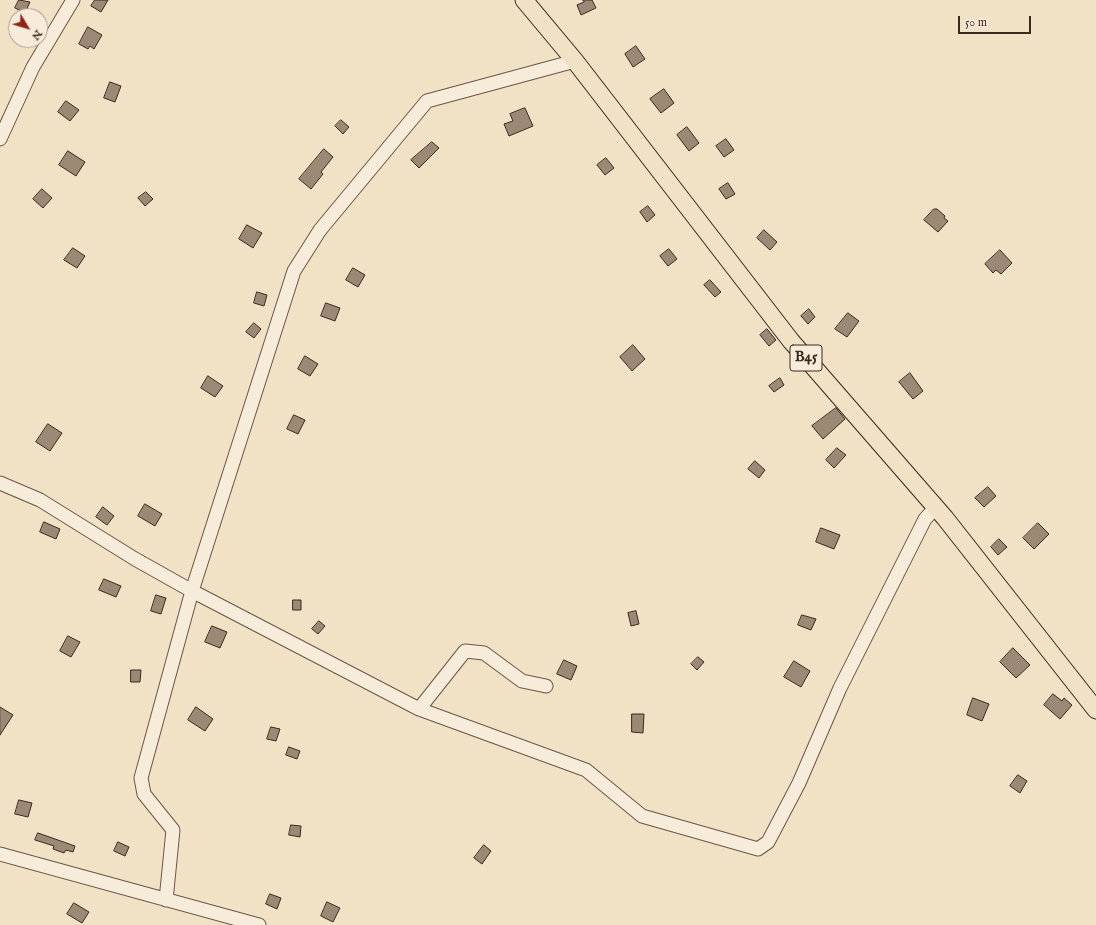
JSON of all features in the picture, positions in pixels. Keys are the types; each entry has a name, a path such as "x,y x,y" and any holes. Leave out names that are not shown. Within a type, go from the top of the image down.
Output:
{"main road":[{"name":"B45","path":"524,0 575,61 791,341 936,508 1096,710"}],"street":[{"path":"0,139 33,68 73,0"},
{"path":"166,900 173,830 144,794 141,778 192,591 294,271 320,230 427,100 575,61"},
{"path":"0,484 40,500 135,559 192,591 419,709 586,770 642,816 758,850 768,842 799,783 844,681 925,519 936,508"},
{"path":"419,709 465,651 484,653 522,680 546,686"},
{"path":"0,854 259,925"}],"building":[{"path":"19,0 30,2 27,8 15,8"},
{"path":"95,0 108,0 101,12 91,6"},
{"path":"583,0 592,0 596,8 581,15 577,5 584,2"},
{"path":"88,27 102,35 94,49 90,46 88,49 79,44"},
{"path":"636,46 645,59 633,67 625,54"},
{"path":"110,82 121,86 115,102 104,98"},
{"path":"664,89 674,103 661,113 650,99"},
{"path":"66,101 79,110 70,121 58,112"},
{"path":"525,108 533,126 509,136 504,124 513,121 510,114"},
{"path":"341,120 349,127 343,134 335,126"},
{"path":"687,127 699,143 689,151 677,135"},
{"path":"726,139 734,150 724,157 716,146"},
{"path":"432,142 439,148 419,168 411,160"},
{"path":"324,149 333,157 321,172 323,174 311,189 299,179"},
{"path":"68,151 85,162 76,176 59,165"},
{"path":"606,158 614,168 605,175 597,165"},
{"path":"728,183 735,194 726,199 719,189"},
{"path":"42,189 52,198 43,208 33,199"},
{"path":"146,192 153,199 145,206 138,198"},
{"path":"648,206 655,215 647,222 640,212"},
{"path":"934,209 937,209 948,221 938,232 924,220"},
{"path":"247,225 262,233 253,248 239,239"},
{"path":"764,230 777,242 770,250 757,238"},
{"path":"73,248 85,256 77,268 64,260"},
{"path":"669,249 677,259 668,266 660,256"},
{"path":"1000,250 1012,263 1001,274 996,270 993,273 985,264"},
{"path":"353,268 365,275 358,287 346,280"},
{"path":"710,280 721,292 715,297 704,285"},
{"path":"257,292 267,295 264,306 254,303"},
{"path":"326,303 340,308 335,321 321,316"},
{"path":"809,309 815,317 808,324 801,316"},
{"path":"848,313 859,321 847,337 835,329"},
{"path":"254,323 261,329 254,338 246,332"},
{"path":"767,329 776,340 769,346 760,335"},
{"path":"633,345 645,359 632,371 620,357"},
{"path":"305,356 318,364 310,376 298,369"},
{"path":"910,373 923,391 913,399 899,382"},
{"path":"208,376 223,386 215,397 201,388"},
{"path":"780,378 784,385 774,392 769,386"},
{"path":"836,408 845,419 823,439 812,426"},
{"path":"294,415 305,420 298,434 287,429"},
{"path":"48,424 62,433 50,451 36,442"},
{"path":"837,448 846,455 834,468 826,460"},
{"path":"755,461 765,470 759,478 748,469"},
{"path":"988,487 996,496 984,507 975,498"},
{"path":"145,504 162,514 155,526 138,516"},
{"path":"103,507 114,516 107,525 96,517"},
{"path":"44,522 60,529 56,539 40,532"},
{"path":"1038,523 1049,534 1034,549 1023,538"},
{"path":"821,528 840,535 834,549 816,542"},
{"path":"999,539 1007,547 998,555 991,547"},
{"path":"104,579 121,586 116,597 99,590"},
{"path":"156,595 166,598 161,614 151,611"},
{"path":"293,600 301,600 301,610 293,610"},
{"path":"636,611 639,624 631,626 628,613"},
{"path":"802,615 816,619 811,630 798,625"},
{"path":"319,621 325,626 318,634 312,629"},
{"path":"212,626 227,632 220,648 205,642"},
{"path":"68,636 80,642 71,657 60,651"},
{"path":"1013,648 1030,665 1016,678 1000,662"},
{"path":"698,657 704,662 697,670 691,664"},
{"path":"564,660 577,666 571,680 557,674"},
{"path":"794,661 810,671 801,687 784,677"},
{"path":"131,670 141,670 140,682 131,682"},
{"path":"1053,694 1062,701 1064,698 1072,705 1060,719 1044,705"},
{"path":"973,698 989,704 982,721 967,715"},
{"path":"0,707 13,715 0,735"},
{"path":"196,707 213,719 205,731 188,720"},
{"path":"632,714 644,714 643,733 632,732"},
{"path":"271,727 280,729 276,741 267,739"},
{"path":"289,747 300,751 297,759 286,755"},
{"path":"1018,775 1027,781 1020,793 1010,786"},
{"path":"19,800 32,803 28,817 15,814"},
{"path":"291,825 301,826 300,837 289,835"},
{"path":"38,833 75,846 73,852 66,850 64,853 53,849 54,846 35,840"},
{"path":"118,842 129,847 125,856 114,851"},
{"path":"484,845 491,851 482,864 474,858"},
{"path":"270,894 281,898 277,909 266,904"},
{"path":"327,902 340,908 333,922 321,916"},
{"path":"74,903 89,912 82,923 67,914"}]}
